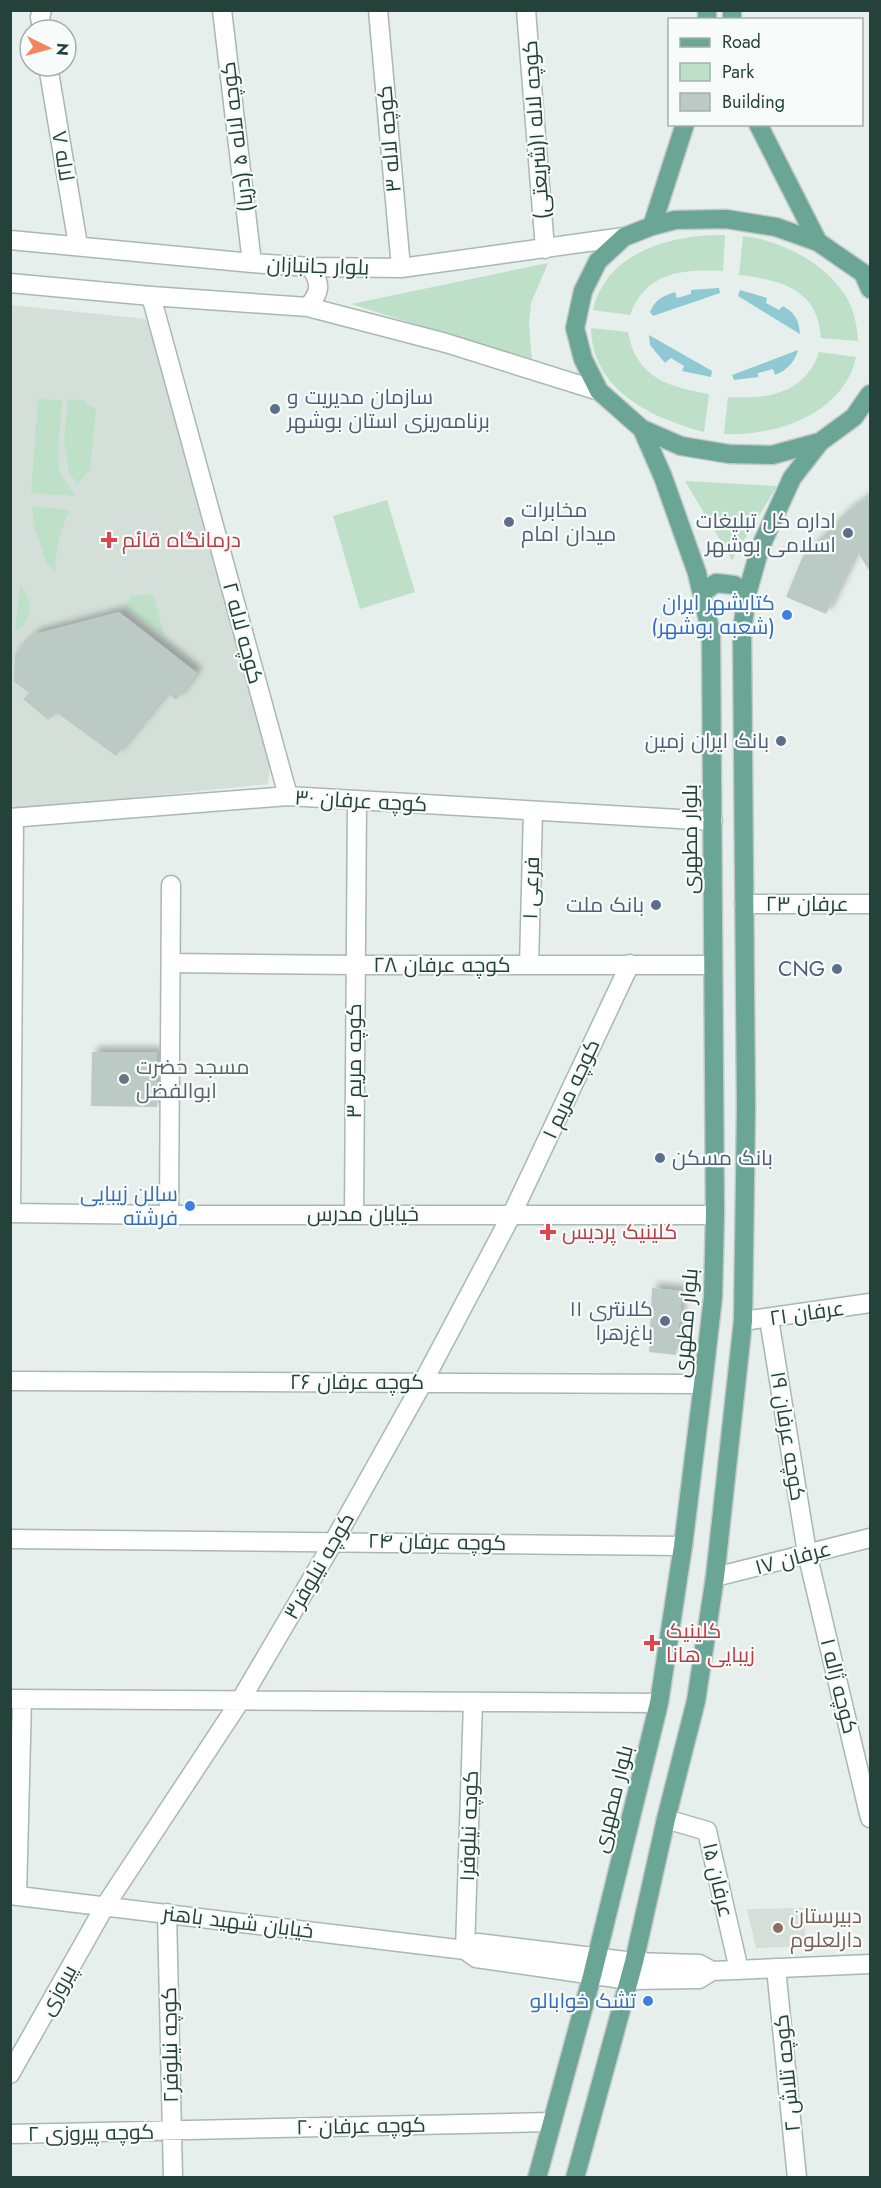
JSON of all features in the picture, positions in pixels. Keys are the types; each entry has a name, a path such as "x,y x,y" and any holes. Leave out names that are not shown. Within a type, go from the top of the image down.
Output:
{"main road":[{"path":"652,226 684,126"},
{"path":"759,126 818,242"},
{"path":"868,279 818,242 776,227 726,219 675,220 624,237 598,261 583,291 575,328 583,359 599,391 642,429 681,446 729,454 772,455 820,442 862,416 870,394"},
{"name":"بلوار مطهری","path":"537,2178 597,1958 659,1703 683,1546 712,1297 715,1215 711,633 697,573 663,477 642,429"},
{"path":"575,2178 634,1962 666,1819 696,1701 715,1577 743,1321 746,1108 741,631 747,594 760,548 792,478 820,442"},
{"path":"702,593 716,583 734,585 747,594"}],"street":[{"name":"کوچه لاله ۵ (دریا)","path":"222,10 252,263"},
{"name":"کوچه لاله ۳","path":"378,10 401,268"},
{"name":"کوچه لاله ۱(شریعتی)","path":"526,10 545,249"},
{"name":"لاله ۷","path":"50,78 78,245"},
{"name":"بلوار جانبازان","path":"10,240 252,263 311,267 401,268 624,237"},
{"path":"308,307 317,296 319,281 311,267"},
{"name":"بلوار جانبازان","path":"10,283 308,307 446,343 599,391"},
{"name":"کوچه لاله ۲","path":"151,296 288,796"},
{"name":"کوچه عرفان ۳۰","path":"12,818 288,796 713,821"},
{"name":"کوچه مریم ۳","path":"354,1214 357,801"},
{"name":"فرعی ۱","path":"528,965 533,812"},
{"path":"11,1213 12,818"},
{"path":"169,1215 171,885"},
{"name":"عرفان ۲۳","path":"744,904 870,904"},
{"name":"کوچه عرفان ۲۸","path":"171,963 713,965"},
{"name":"کوچه مریم ۱","path":"512,1214 630,964"},
{"name":"خیابان مدرس","path":"11,1213 715,1215"},
{"name":"کوچه نیلوفر۳","path":"105,1906 240,1701 334,1541 423,1382 512,1214"},
{"name":"عرفان ۲۱","path":"743,1321 870,1304"},
{"name":"کوچه عرفان ۱۹","path":"769,1319 807,1553"},
{"name":"کوچه عرفان ۲۶","path":"10,1381 703,1384"},
{"name":"عرفان ۱۷","path":"715,1577 870,1538"},
{"name":"کوچه عرفان ۲۴","path":"10,1539 683,1546"},
{"name":"کوچه ژاله ۱","path":"807,1553 869,1807"},
{"path":"14,1896 16,1699 659,1703"},
{"name":"کوچه نیلوفر۱","path":"465,1950 472,1702"},
{"name":"عرفان ۱۵","path":"666,1819 707,1831 739,1970"},
{"name":"خیابان شهید باهنر","path":"14,1896 465,1950 476,1958 629,1980 699,1979 712,1971"},
{"name":"پیروزی","path":"10,2074 105,1906"},
{"name":"کوچه نیلوفر۲","path":"166,1913 173,2178"},
{"name":"خیابان شهید باهنر","path":"465,1950 478,1943 634,1962 699,1964 712,1971"},
{"path":"712,1971 870,1964"},
{"name":"کوچه تلاش ۲","path":"776,1968 797,2178"},
{"name":"کوچه عرفان ۲۰","path":"172,2131 551,2122"},
{"name":"کوچه پیروزی ۲","path":"10,2134 172,2131"}],"shaded area":[{"name":"درمانگاه قائم","path":"10,305 147,319 270,761 268,784 25,809 11,806"},
{"name":"دبیرستان دارلعلوم","path":"804,1908 806,1946 756,1948 747,1909"}],"green space":[{"path":"725,235 723,271 693,271 667,276 646,290 630,315 593,310 600,290 612,274 644,250 684,238"},
{"path":"743,236 773,243 817,265 840,287 848,300 855,320 858,341 821,338 813,308 795,290 769,280 739,275"},
{"path":"548,263 531,303 529,323 532,361 351,304"},
{"path":"591,328 628,332 638,360 656,378 681,388 709,394 704,432 664,419 628,398 613,384 602,368 594,350"},
{"path":"819,352 856,357 849,377 837,394 822,407 805,418 785,426 744,434 724,434 728,397 757,397 783,391 805,377"},
{"path":"38,399 62,400 58,457 60,472 75,496 31,493"},
{"path":"68,399 84,400 88,405 96,408 90,470 77,484 69,472 64,441"},
{"path":"685,481 777,486 732,560"},
{"path":"387,500 415,592 360,609 333,516"},
{"path":"32,506 70,510 59,540 55,573 46,562 34,526"},
{"path":"20,585 28,596 30,610 26,622 15,631"},
{"path":"153,594 164,635 124,607 132,596"}],"water":[{"path":"719,288 720,293 653,316 650,312 657,301 675,292 677,298 691,294 691,290"},
{"path":"740,290 767,298 766,303 779,310 783,306 796,317 800,334 738,296"},
{"path":"649,335 712,371 711,377 682,371 684,366 671,358 665,363 650,345"},
{"path":"798,350 793,362 775,375 773,369 758,373 758,377 734,380 732,375"}],"building":[{"name":"اداره کل تبلیغات اسلامی بوشهر","path":"870,496 870,572 857,551 826,614 786,597 803,556 848,511"},
{"path":"119,612 197,673 176,700 167,693 116,756 57,713 48,720 23,699 30,693 14,682 15,654 35,634"},
{"name":"مسجد حضرت ابوالفضل","path":"92,1052 157,1052 157,1107 91,1106"},
{"name":"کلانتری ۱۱ باغ‌زهرا","path":"652,1288 682,1291 676,1355 649,1352"}],"place":[{"name":"سازمان مدیریت و برنامه‌ریزی استان بوشهر","path":"275,409"},
{"name":"مخابرات میدان امام","path":"509,522"},
{"name":"اداره کل تبلیغات اسلامی بوشهر","path":"848,533"},
{"name":"درمانگاه قائم","path":"109,540"},
{"name":"کتابشهر ایران (شعبه بوشهر)","path":"787,615"},
{"name":"بانک ایران زمین","path":"781,741"},
{"name":"بانک ملت","path":"656,905"},
{"name":"CNG","path":"837,969"},
{"name":"مسجد حضرت ابوالفضل","path":"124,1079"},
{"name":"بانک مسکن","path":"660,1158"},
{"name":"سالن زیبایی فرشته","path":"190,1206"},
{"name":"کلینیک پردیس","path":"548,1232"},
{"name":"کلانتری ۱۱ باغ‌زهرا","path":"665,1321"},
{"name":"کلینیک زیبایی هانا","path":"652,1643"},
{"name":"دبیرستان دارلعلوم","path":"778,1928"},
{"name":"تشک خوابالو","path":"648,2001"}]}
